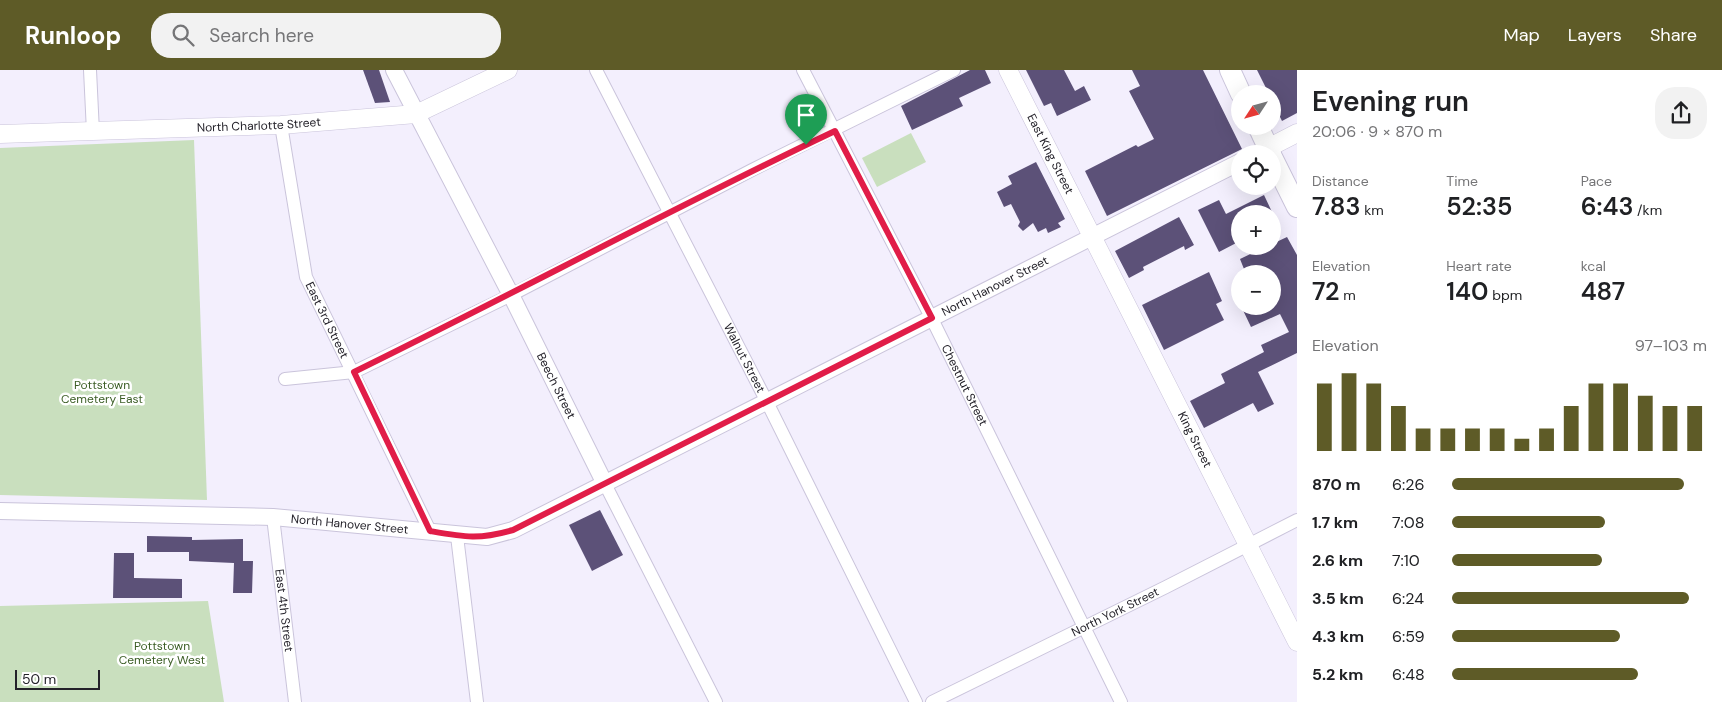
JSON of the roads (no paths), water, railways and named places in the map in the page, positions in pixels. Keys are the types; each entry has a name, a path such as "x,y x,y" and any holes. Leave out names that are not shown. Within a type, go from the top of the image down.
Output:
{"main road":[{"name":"North Charlotte Street","path":"0,134 281,125 416,114 508,70"},
{"name":"East King Street","path":"1008,70 1094,236"},
{"path":"1230,70 1238,85"},
{"path":"1279,145 1297,133"},
{"path":"1281,178 1297,207"},
{"name":"King Street","path":"1094,236 1297,642"}],"street":[{"path":"90,70 93,132"},
{"name":"Beech Street","path":"394,70 511,295 716,702"},
{"name":"Walnut Street","path":"596,70 767,402 916,702"},
{"name":"Chestnut Street","path":"803,70 932,318 1121,702"},
{"path":"286,378 354,372 511,295 752,170 835,131 954,70"},
{"name":"East 3rd Street","path":"281,125 306,278 354,372 430,531"},
{"name":"North Hanover Street","path":"0,511 273,517 486,538 513,530 1231,167"},
{"name":"East 4th Street","path":"273,517 295,702"},
{"name":"North York Street","path":"932,702 1084,628 1297,520"},
{"path":"457,536 477,702"}],"park label":[{"name":"Pottstown Cemetery East","path":"102,392"},
{"name":"Pottstown Cemetery West","path":"162,653"}]}
